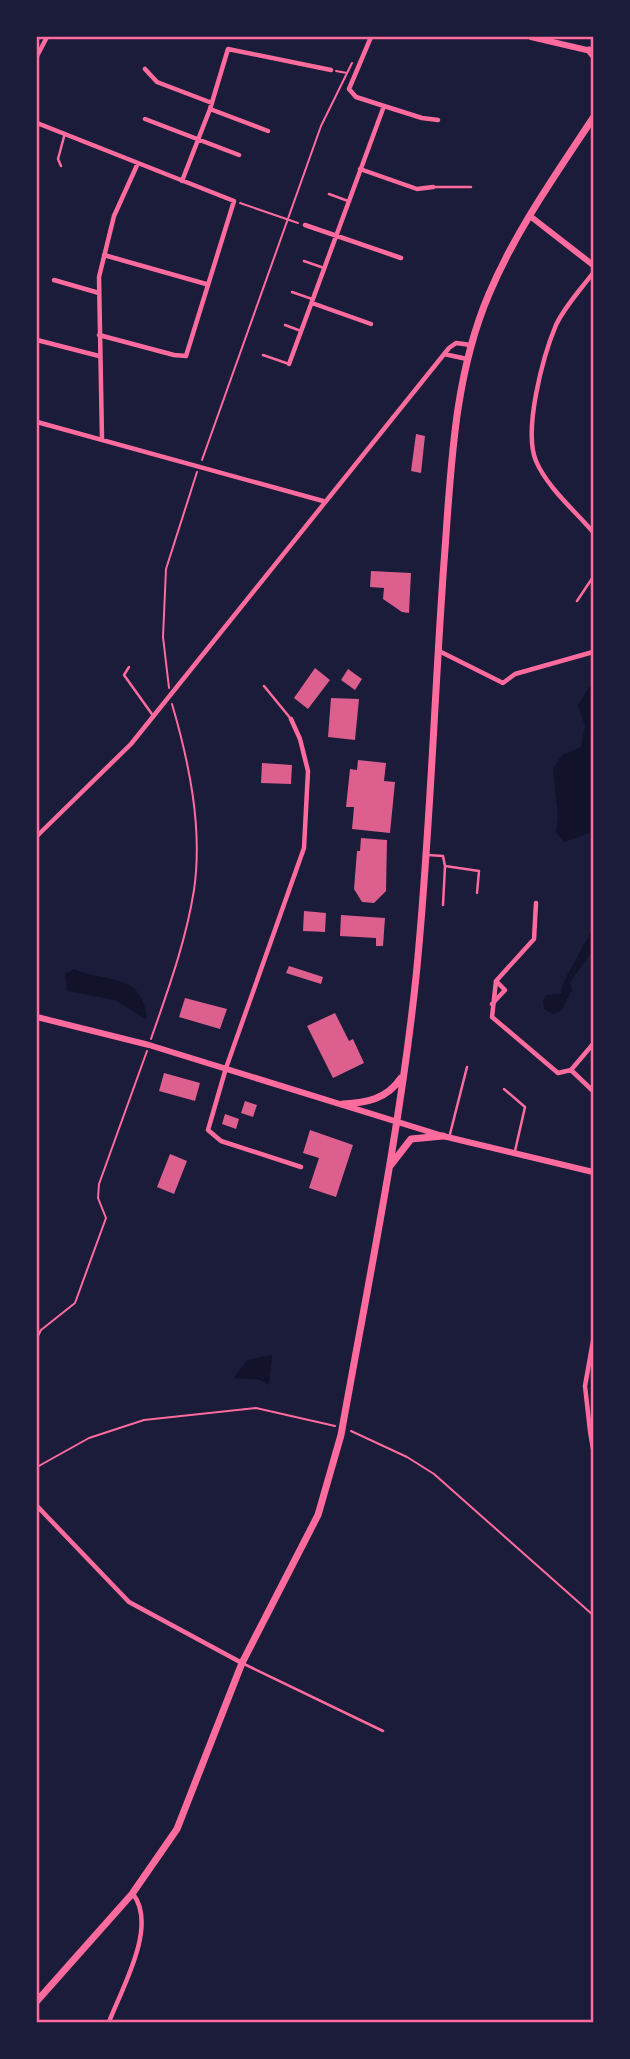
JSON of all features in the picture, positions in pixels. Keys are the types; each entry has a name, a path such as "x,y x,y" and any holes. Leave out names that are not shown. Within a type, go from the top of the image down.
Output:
{"main road":[{"path":"37,2001 132,1894 177,1829 242,1663 314,1525 345,1432 344,1419 404,1075 416,976 453,445 467,359 490,292 530,216 593,118"},
{"path":"342,1104 377,1099 396,1087 404,1075"},
{"path":"386,1172 411,1139 446,1137"}],"street":[{"path":"37,56 47,37"},
{"path":"371,37 349,89 356,97 422,118 438,120"},
{"path":"531,37 592,52"},
{"path":"182,181 211,106 228,49 331,69"},
{"path":"145,69 157,82 268,131"},
{"path":"289,364 384,106"},
{"path":"145,120 239,155"},
{"path":"37,123 234,201 206,284 186,356 99,335"},
{"path":"102,439 99,293 104,255 114,216 138,163"},
{"path":"360,169 418,189 433,187"},
{"path":"530,216 593,265"},
{"path":"305,225 401,258"},
{"path":"104,255 206,284"},
{"path":"593,273 556,325 540,384 531,434 535,460 541,471 593,532"},
{"path":"54,280 99,293"},
{"path":"312,301 371,324"},
{"path":"37,340 99,356"},
{"path":"37,836 131,744 170,698 302,533 323,501 443,354 456,343 471,345"},
{"path":"443,354 467,359"},
{"path":"37,422 323,501"},
{"path":"438,651 503,683 515,674 593,652"},
{"path":"290,719 300,739 308,771 304,848 208,1124 213,1137 301,1167"},
{"path":"536,903 534,939 496,981 492,1017 558,1073 571,1070 593,1044"},
{"path":"492,1004 505,990 496,981"},
{"path":"37,1017 149,1045 446,1137 593,1172"},
{"path":"571,1070 593,1091"},
{"path":"593,1342 585,1386 593,1449"},
{"path":"37,1506 129,1602 242,1663"},
{"path":"109,2022 143,1932 143,1912 132,1894"}],"lane":[{"path":"61,166 58,159 65,133"},
{"path":"433,187 471,187"},
{"path":"328,194 348,201"},
{"path":"304,261 324,268"},
{"path":"292,292 312,301"},
{"path":"285,325 301,331"},
{"path":"263,355 289,364"},
{"path":"577,601 593,577"},
{"path":"129,667 124,675 153,718"},
{"path":"264,686 290,719"},
{"path":"425,854 443,856 443,905"},
{"path":"445,866 479,871 477,893"},
{"path":"446,1137 467,1066"},
{"path":"504,1089 525,1107 514,1154"},
{"path":"242,1663 383,1731"}],"path":[{"path":"37,1338 41,1330 75,1303 106,1219 97,1193 105,1160 176,965 195,886 192,788 170,698 163,637 166,569 199,467 321,126 355,57"},
{"path":"331,69 347,73"},
{"path":"234,201 305,225"},
{"path":"37,1467 89,1438 144,1420 256,1408 328,1424"},
{"path":"345,1432 407,1457 434,1474 593,1615"}],"shaded area":[{"path":"589,687 593,687 593,832 564,842 556,832 558,816 553,769 562,755 581,747 585,726 578,705"},
{"path":"593,928 593,950 570,982 572,990 561,1011 553,1014 544,1009 543,1000 547,995 561,994 562,985"},
{"path":"74,969 131,986 139,993 147,1020 115,1000 67,991 65,974"},
{"path":"272,1355 269,1385 258,1379 234,1378 247,1360"}],"building":[{"path":"416,434 425,436 421,473 411,471"},
{"path":"371,571 411,573 409,613 402,612 383,599 384,588 370,587"},
{"path":"315,668 330,680 308,709 294,698"},
{"path":"348,669 362,679 355,690 341,680"},
{"path":"331,698 359,699 355,740 328,737"},
{"path":"358,760 386,763 384,781 395,782 390,833 352,829 354,807 346,807 350,769 357,770"},
{"path":"262,763 292,765 291,784 261,783"},
{"path":"361,838 387,840 386,891 374,903 362,902 354,889 357,851 360,851"},
{"path":"304,911 326,913 325,932 303,931"},
{"path":"341,915 385,918 383,946 376,946 376,938 340,936"},
{"path":"289,966 323,977 321,984 286,973"},
{"path":"185,998 227,1009 220,1029 179,1017"},
{"path":"335,1013 349,1041 353,1039 364,1063 333,1078 307,1026"},
{"path":"164,1073 200,1083 195,1101 159,1091"},
{"path":"245,1101 257,1105 253,1117 241,1113"},
{"path":"225,1114 239,1119 236,1129 222,1124"},
{"path":"310,1130 353,1145 336,1197 309,1188 319,1158 303,1153"},
{"path":"170,1154 187,1161 174,1194 157,1187"}]}
